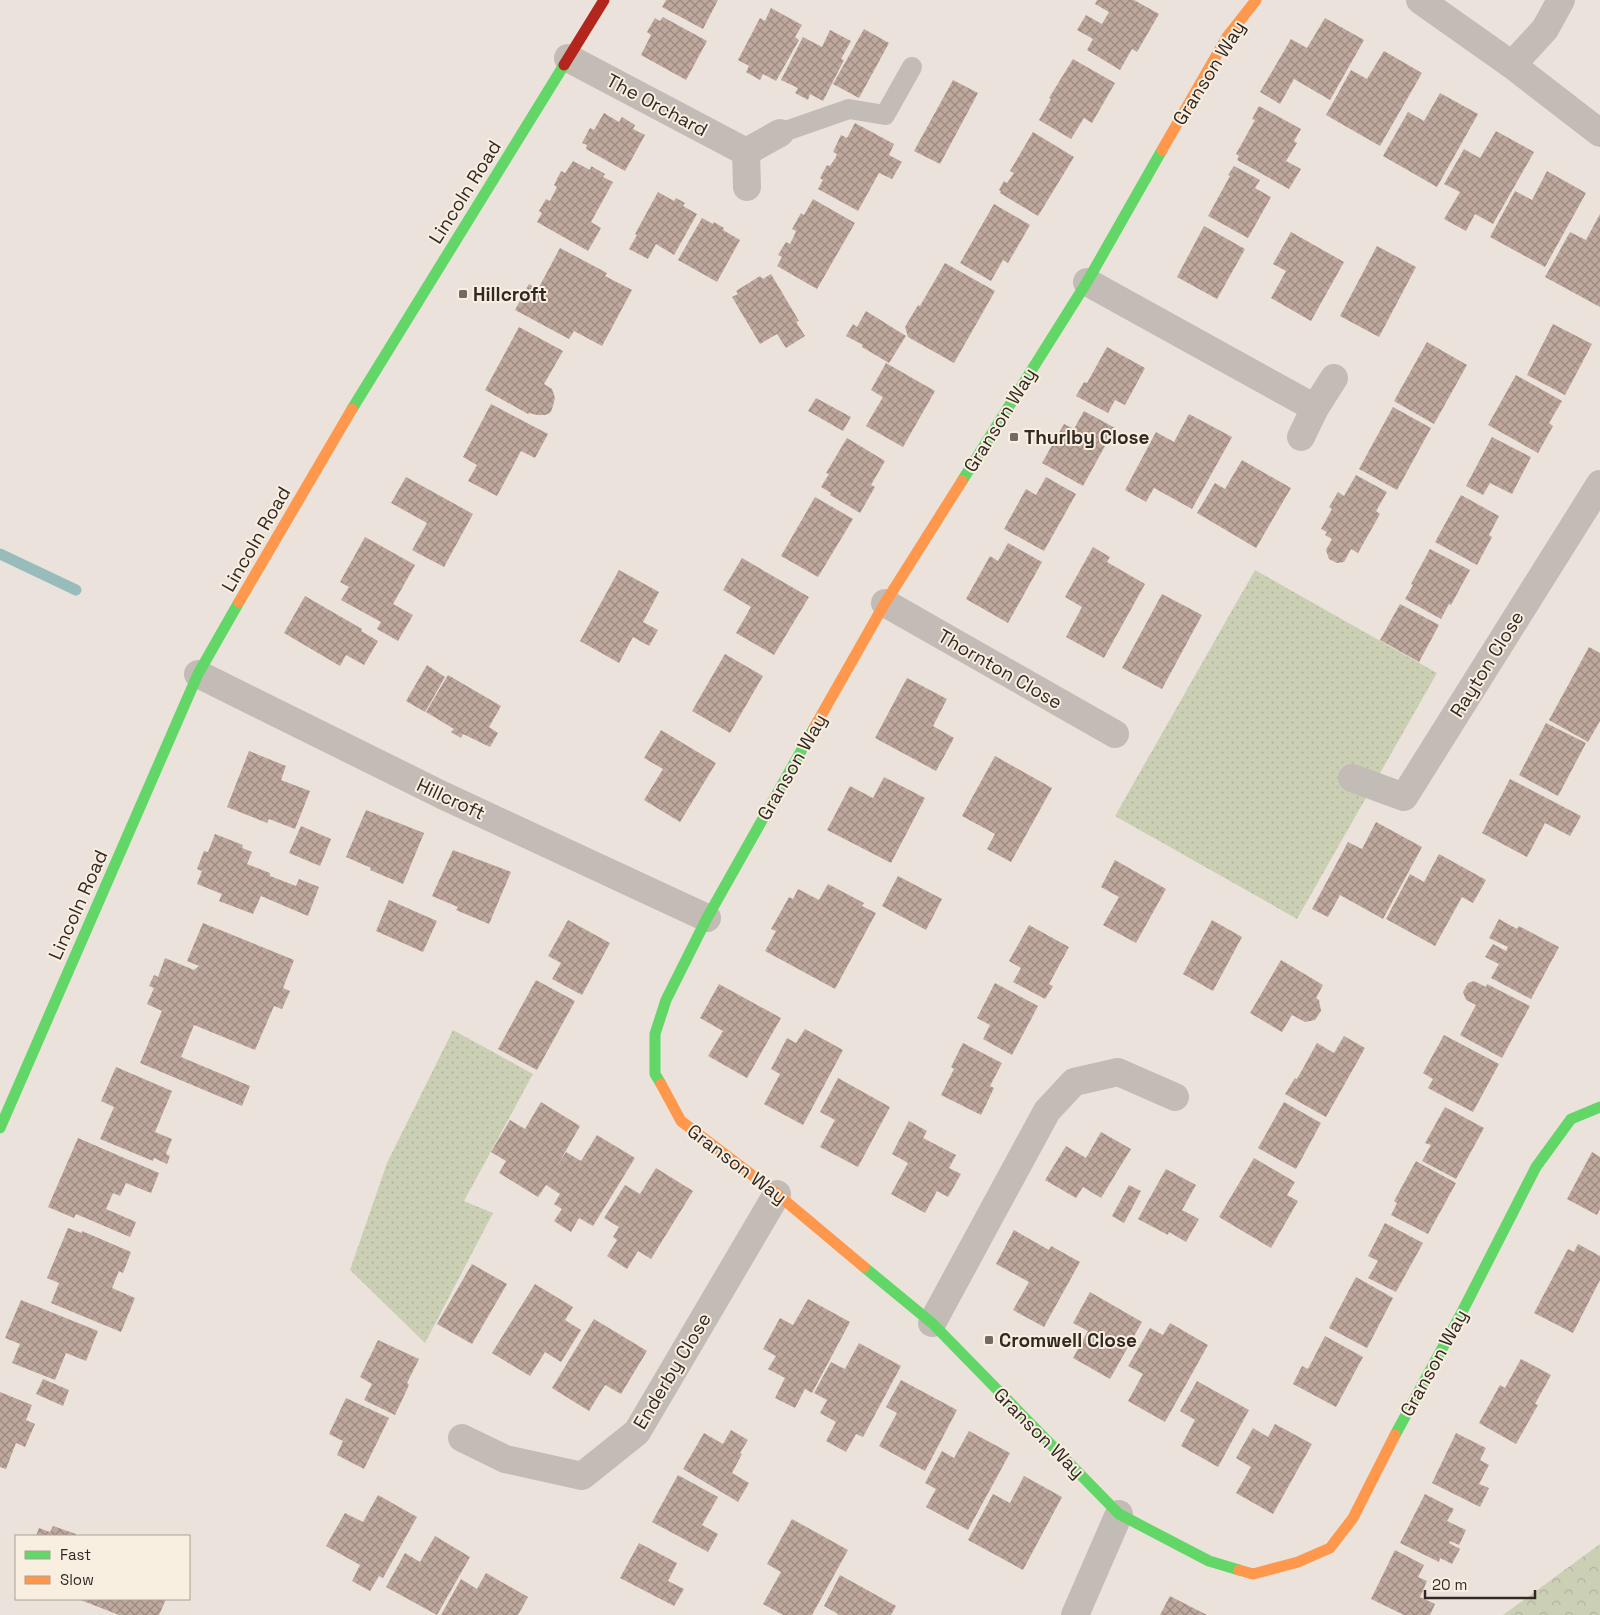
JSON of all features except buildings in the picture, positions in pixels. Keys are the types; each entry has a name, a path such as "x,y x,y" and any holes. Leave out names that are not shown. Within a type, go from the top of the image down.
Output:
{"street":[{"name":"Lincoln Road","path":"0,1128 198,674 338,432 604,0"},
{"name":"Granson Way","path":"1256,0 1227,37 1087,282 885,603 707,918 666,1000 655,1034 655,1074 681,1121 777,1194 932,1324 1119,1514 1209,1561 1253,1574 1298,1562 1330,1548 1353,1518 1406,1413 1461,1314 1536,1167 1571,1119 1600,1107"},
{"path":"1420,0 1512,65 1600,133"},
{"path":"1512,65 1545,30 1561,0"},
{"name":"The Orchard","path":"568,58 746,152"},
{"path":"748,187 746,152 780,133"},
{"path":"1087,282 1315,408"},
{"path":"1302,437 1315,408 1334,378"},
{"name":"Rayton Close","path":"1352,778 1404,797 1600,484"},
{"name":"Thornton Close","path":"885,603 1115,734"},
{"name":"Hillcroft","path":"198,674 442,795 707,918"},
{"path":"932,1324 1047,1111 1074,1082 1118,1072 1175,1097"},
{"name":"Enderby Close","path":"462,1438 505,1459 582,1476 637,1432 777,1194"},
{"path":"1075,1615 1119,1514"}],"lane":[{"path":"780,133 849,108 885,114 912,67"}],"green space":[{"path":"1255,570 1437,673 1297,919 1115,816"},
{"path":"453,1030 533,1074 464,1201 493,1213 425,1343 350,1270 387,1163"},
{"path":"1600,1544 1600,1615 1503,1615"}],"waterway":[{"path":"0,554 76,590"}],"traffic: fast":[{"path":"352,409 564,65"},
{"path":"962,481 1087,282 1162,150"},
{"path":"0,1128 198,674 239,602"},
{"path":"661,1084 655,1074 655,1034 666,1000 707,918 814,728"},
{"path":"1395,1435 1461,1314 1536,1167 1571,1119 1600,1107"},
{"path":"864,1267 932,1323 1119,1514 1209,1561 1239,1570"}],"traffic: slow":[{"path":"1162,150 1227,37 1256,0"},
{"path":"239,602 352,409"},
{"path":"814,728 885,603 962,481"},
{"path":"661,1084 681,1121 777,1194 864,1267"},
{"path":"1239,1570 1253,1574 1298,1562 1330,1548 1353,1518 1395,1435"}],"traffic: jam":[{"path":"564,65 604,0"}],"place":[{"name":"Hillcroft","path":"463,294"},
{"name":"Thurlby Close","path":"1014,437"},
{"name":"Cromwell Close","path":"989,1340"}]}
